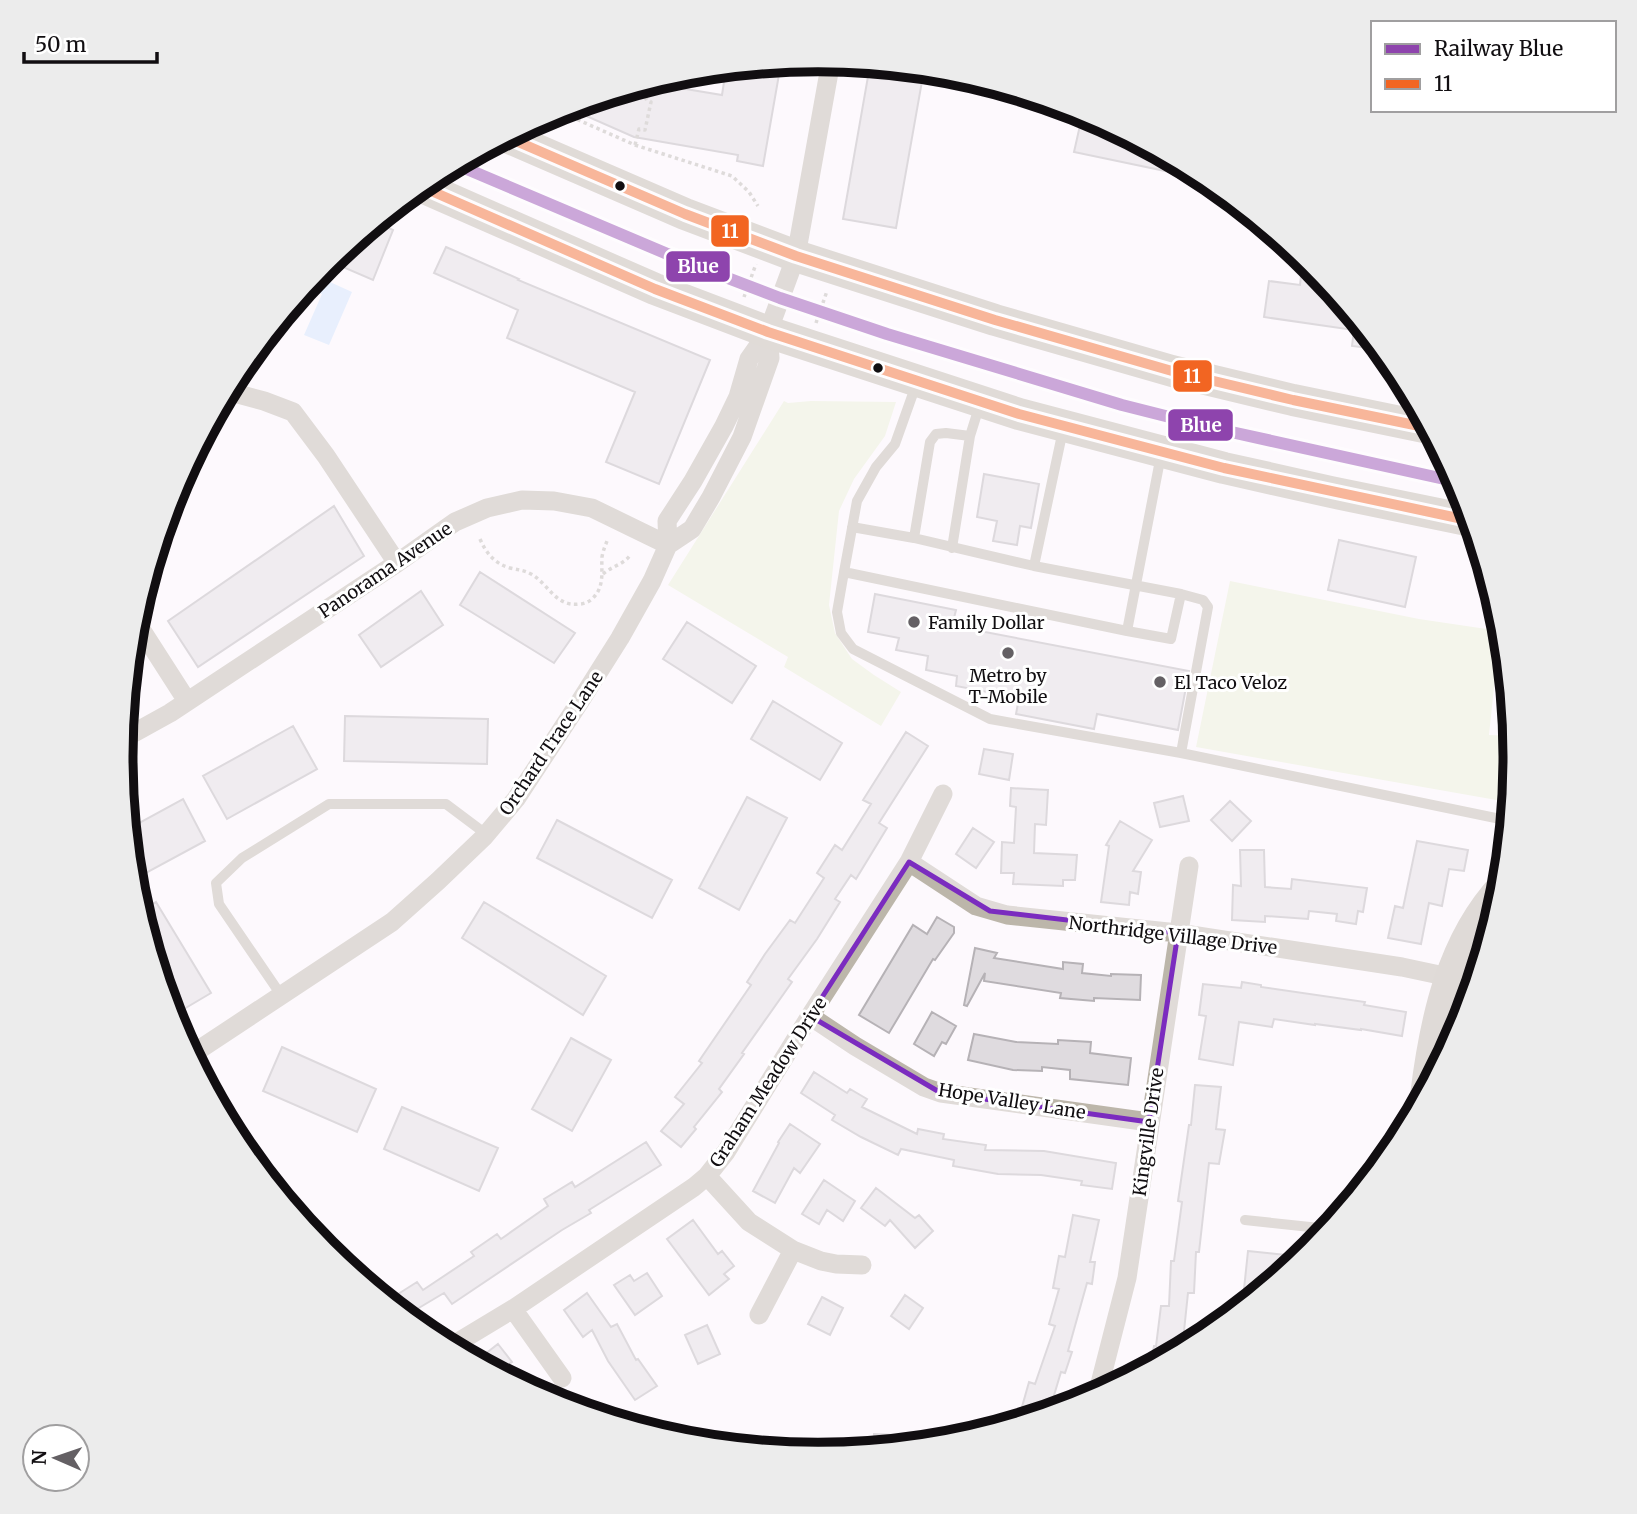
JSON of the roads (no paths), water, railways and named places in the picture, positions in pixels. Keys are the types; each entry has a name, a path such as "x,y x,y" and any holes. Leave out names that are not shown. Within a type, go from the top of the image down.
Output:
{"main road":[{"path":"518,141 685,214 796,256 996,320 1172,371 1418,426"},
{"path":"432,191 655,289 768,332 981,402 1162,452 1304,486 1460,519"}],"street":[{"name":"Orchard Trace Lane","path":"199,1050 392,922 438,881 486,834 523,788 579,703 652,581 668,545 667,521 723,426 737,397 749,359 768,332 796,256 829,72"},
{"path":"238,394 293,412 326,456 397,563"},
{"name":"Panorama Avenue","path":"134,733 167,715 455,522 486,508 522,500 554,501 592,508 668,545"},
{"path":"144,634 187,701"},
{"name":"Graham Meadow Drive","path":"460,1341 694,1187 707,1175 726,1152 909,862 943,794"},
{"name":"Northridge Village Drive","path":"909,862 976,906 1007,915 1178,933 1449,977"},
{"name":"Kingville Drive","path":"1100,1381 1127,1278 1189,866"},
{"path":"1428,1069 1436,1022 1455,959 1485,914"},
{"name":"Hope Valley Lane","path":"810,1016 924,1087 940,1093 1149,1122"},
{"path":"707,1175 748,1222 793,1250 821,1261 862,1265"},
{"path":"759,1315 793,1250"},
{"path":"513,1308 562,1378"}],"lane":[{"path":"918,381 895,444 876,467 857,501 837,612 841,633 853,649 990,719 1181,753 1500,819"},
{"path":"952,548 970,436 981,402"},
{"path":"1034,566 1064,426"},
{"path":"914,538 930,442 936,434 970,436"},
{"path":"1127,631 1162,452"},
{"path":"852,527 1203,600 1208,607 1181,753"},
{"path":"844,572 1171,639 1181,594"},
{"path":"281,995 219,904 216,883 242,858 329,804 446,804 486,834"},
{"path":"1245,1220 1316,1228"}],"water":[{"path":"326,280 352,292 329,345 304,335 322,294 316,291"}],"rail line":[{"name":"Blue","path":"467,169 691,264 887,334 1122,405 1445,479"}],"place":[{"name":"Family Dollar","path":"914,622"},
{"name":"Metro by T-Mobile","path":"1008,653"},
{"name":"El Taco Veloz","path":"1160,682"}]}
